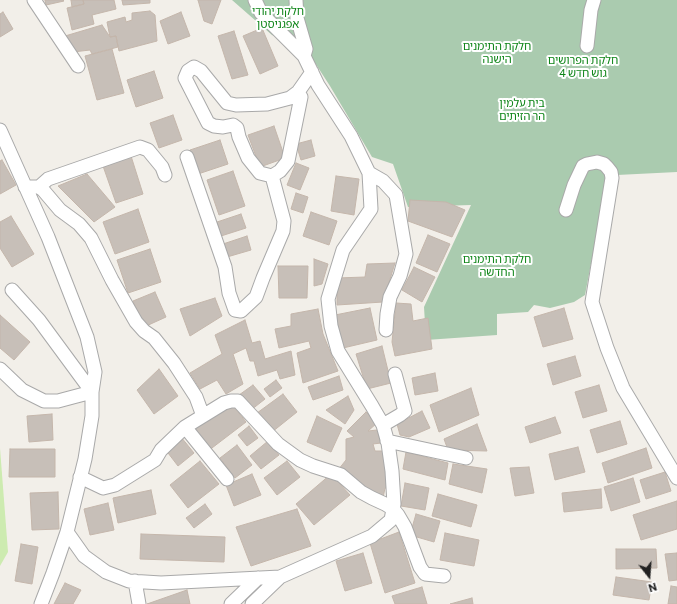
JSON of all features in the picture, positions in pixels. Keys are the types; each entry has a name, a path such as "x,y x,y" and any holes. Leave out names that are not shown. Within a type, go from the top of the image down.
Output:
{"street":[{"path":"34,0 78,66"},
{"path":"252,604 280,577 372,536 391,520 394,504 392,470 383,425 338,351 331,326 328,299 343,250 371,210 369,173 351,136 318,85 304,56 261,13 256,0"},
{"path":"296,0 297,18 306,49 304,56"},
{"path":"587,46 594,0"},
{"path":"298,92 301,97 288,161 280,171 272,176 260,173 248,158 239,137 237,128 233,125 223,127 214,126 208,123 185,78 188,71 194,67 201,72 227,103 236,105 267,104 290,98 298,92 312,72"},
{"path":"0,130 48,237 87,337 95,372 92,392 92,416 85,459 67,532 41,604"},
{"path":"39,188 48,179 140,147 148,150 162,167 165,175"},
{"path":"187,157 225,267 229,294 235,310 241,311 256,297 283,231 284,221 272,176"},
{"path":"566,210 574,185 583,166 597,162 604,164 612,178 592,302 607,348 623,388 677,478"},
{"path":"369,173 383,181 396,195 406,254 400,276 390,297 386,330"},
{"path":"26,187 39,188 43,190 60,210 79,224 91,238 112,280 136,322 144,331 154,338 174,364 196,397 203,416"},
{"path":"12,290 39,320 92,392"},
{"path":"0,369 22,390 44,401 58,401 92,392"},
{"path":"383,425 405,411 395,374"},
{"path":"80,477 103,488 114,486 155,460 161,450 184,427 224,403 231,400 238,401 278,444 300,460 341,475 361,492 393,509 405,527 420,567 425,574 444,576"},
{"path":"184,427 227,479"},
{"path":"387,441 466,458"},
{"path":"67,532 84,556 106,572 129,581 160,583 280,577"},
{"path":"231,604 258,578"},
{"path":"135,581 139,604"}],"green space":[{"name":"בית עלמין הר הזיתים","path":"232,0 677,0 677,172 617,175 607,180 585,295 574,302 550,308 534,305 528,312 497,314 497,335 426,340 424,307 471,205 408,207 393,164 372,157 306,49 272,35"},
{"path":"0,448 8,552 0,566"}],"building":[{"path":"45,0 63,0 64,1 46,5"},
{"path":"71,0 83,0 84,4 72,7"},
{"path":"83,0 114,0 116,9 92,15 94,24 72,30 67,8 84,4"},
{"path":"122,0 150,0 150,3 123,5"},
{"path":"198,0 221,0 212,24 204,21"},
{"path":"150,11 155,15 157,41 119,51 116,36 110,37 107,22 125,17 126,22 132,20 132,13"},
{"path":"3,12 13,29 0,37 0,14"},
{"path":"181,12 190,36 168,44 160,21"},
{"path":"102,25 110,37 116,36 118,47 92,54 90,50 73,52 65,36"},
{"path":"262,28 278,66 260,74 243,36"},
{"path":"234,31 248,75 232,79 218,36"},
{"path":"112,49 124,93 97,100 85,56"},
{"path":"154,71 163,98 136,107 127,80"},
{"path":"173,115 182,140 159,148 150,123"},
{"path":"274,126 285,158 260,167 248,135"},
{"path":"220,140 228,164 198,174 190,150"},
{"path":"311,140 315,156 301,160 296,144"},
{"path":"131,156 143,194 116,203 103,166"},
{"path":"2,160 16,185 0,194 0,161"},
{"path":"296,163 309,168 300,190 287,185"},
{"path":"233,171 245,206 219,215 207,180"},
{"path":"87,174 115,207 94,222 58,186"},
{"path":"336,176 359,179 354,215 331,211"},
{"path":"296,193 308,197 303,213 291,209"},
{"path":"410,200 446,202 465,210 452,237 408,221"},
{"path":"138,209 149,242 115,254 103,222"},
{"path":"311,212 337,221 329,245 303,236"},
{"path":"241,214 246,228 221,236 217,222"},
{"path":"11,216 34,254 12,267 0,248 0,222"},
{"path":"428,235 450,244 437,272 416,263"},
{"path":"247,236 251,250 227,257 223,244"},
{"path":"150,249 161,282 128,293 117,260"},
{"path":"314,259 328,264 322,284 314,286"},
{"path":"395,263 383,302 337,305 337,278 365,277 367,264"},
{"path":"278,266 308,266 307,298 279,298"},
{"path":"414,267 435,277 422,302 402,290"},
{"path":"155,292 166,317 144,327 133,301"},
{"path":"215,298 222,316 190,336 180,309"},
{"path":"396,303 411,304 413,321 428,318 432,349 395,356 392,342"},
{"path":"370,308 377,340 343,348 335,315"},
{"path":"564,308 573,339 543,347 534,317"},
{"path":"318,309 323,334 338,371 303,383 297,353 311,348 309,341 279,348 275,329 291,326 291,314"},
{"path":"0,315 30,342 14,360 0,348"},
{"path":"245,320 252,343 260,341 265,359 291,351 295,375 280,379 277,370 258,376 254,361 250,361 246,348 233,354 243,384 226,394 217,380 200,389 190,373 222,354 215,335"},
{"path":"382,346 391,383 367,389 356,354"},
{"path":"575,356 581,376 553,385 547,364"},
{"path":"159,369 178,396 154,414 137,390"},
{"path":"435,373 438,391 415,395 412,378"},
{"path":"339,376 343,390 313,400 308,387"},
{"path":"276,380 282,388 270,397 264,389"},
{"path":"253,385 265,399 251,410 239,395"},
{"path":"599,385 607,411 583,418 575,392"},
{"path":"471,388 479,415 439,432 430,405"},
{"path":"283,394 297,412 272,432 257,413"},
{"path":"348,396 354,410 345,424 326,410"},
{"path":"232,404 246,422 208,451 193,430"},
{"path":"422,411 430,428 409,437 400,435 397,424"},
{"path":"366,412 377,423 368,431 377,430 381,443 373,444 375,451 386,451 389,488 385,488 383,498 338,470 346,460 346,439 354,437 347,431"},
{"path":"52,414 53,440 29,442 27,416"},
{"path":"317,416 342,428 331,452 307,442"},
{"path":"555,417 561,433 530,443 525,427"},
{"path":"620,421 627,444 597,453 590,430"},
{"path":"477,424 487,451 448,450 444,439"},
{"path":"249,426 258,438 247,446 238,435"},
{"path":"181,437 194,453 178,466 165,449"},
{"path":"268,441 279,455 261,469 250,456"},
{"path":"237,445 252,465 235,478 220,458"},
{"path":"578,447 585,472 555,480 549,454"},
{"path":"646,448 652,468 608,483 602,463"},
{"path":"10,449 55,449 55,477 9,477"},
{"path":"406,452 448,463 445,480 403,469"},
{"path":"200,461 219,484 188,508 170,485"},
{"path":"287,461 300,477 277,495 264,478"},
{"path":"453,464 487,469 482,493 449,484"},
{"path":"529,467 534,493 515,496 510,468"},
{"path":"665,472 671,491 646,499 640,480"},
{"path":"252,474 261,495 234,506 226,485"},
{"path":"331,474 350,495 314,525 296,504"},
{"path":"633,478 640,502 611,511 604,487"},
{"path":"405,483 429,488 425,510 401,506"},
{"path":"601,489 602,508 564,512 562,493"},
{"path":"151,490 156,514 118,523 113,498"},
{"path":"58,492 59,529 32,530 30,493"},
{"path":"438,494 477,505 471,527 432,516"},
{"path":"677,501 677,529 641,540 633,515"},
{"path":"108,503 114,530 90,535 84,509"},
{"path":"205,504 212,514 194,528 186,518"},
{"path":"297,509 311,546 251,566 236,527"},
{"path":"416,514 440,521 434,542 410,535"},
{"path":"399,532 415,583 385,593 370,543"},
{"path":"445,533 479,540 474,566 440,560"},
{"path":"141,534 225,537 224,562 140,559"},
{"path":"21,544 38,547 32,584 15,581"},
{"path":"616,549 656,549 657,568 616,569"},
{"path":"363,553 372,583 345,591 336,561"},
{"path":"677,553 677,580 669,581 665,554"},
{"path":"616,577 652,582 649,600 613,595"},
{"path":"65,583 81,590 73,604 54,604"},
{"path":"671,586 677,587 677,604 668,604"},
{"path":"422,587 427,604 395,604 392,596"},
{"path":"187,590 190,604 147,604"},
{"path":"472,598 473,604 450,604"}],"park label":[{"name":"חלקת יהודי אפגניסטן","path":"278,17"},
{"name":"חלקת התימנים הישנה","path":"497,52"},
{"name":"חלקת הפרושים גוש חדש 4","path":"583,66"},
{"name":"חלקת התימנים החדשה","path":"497,265"}]}
